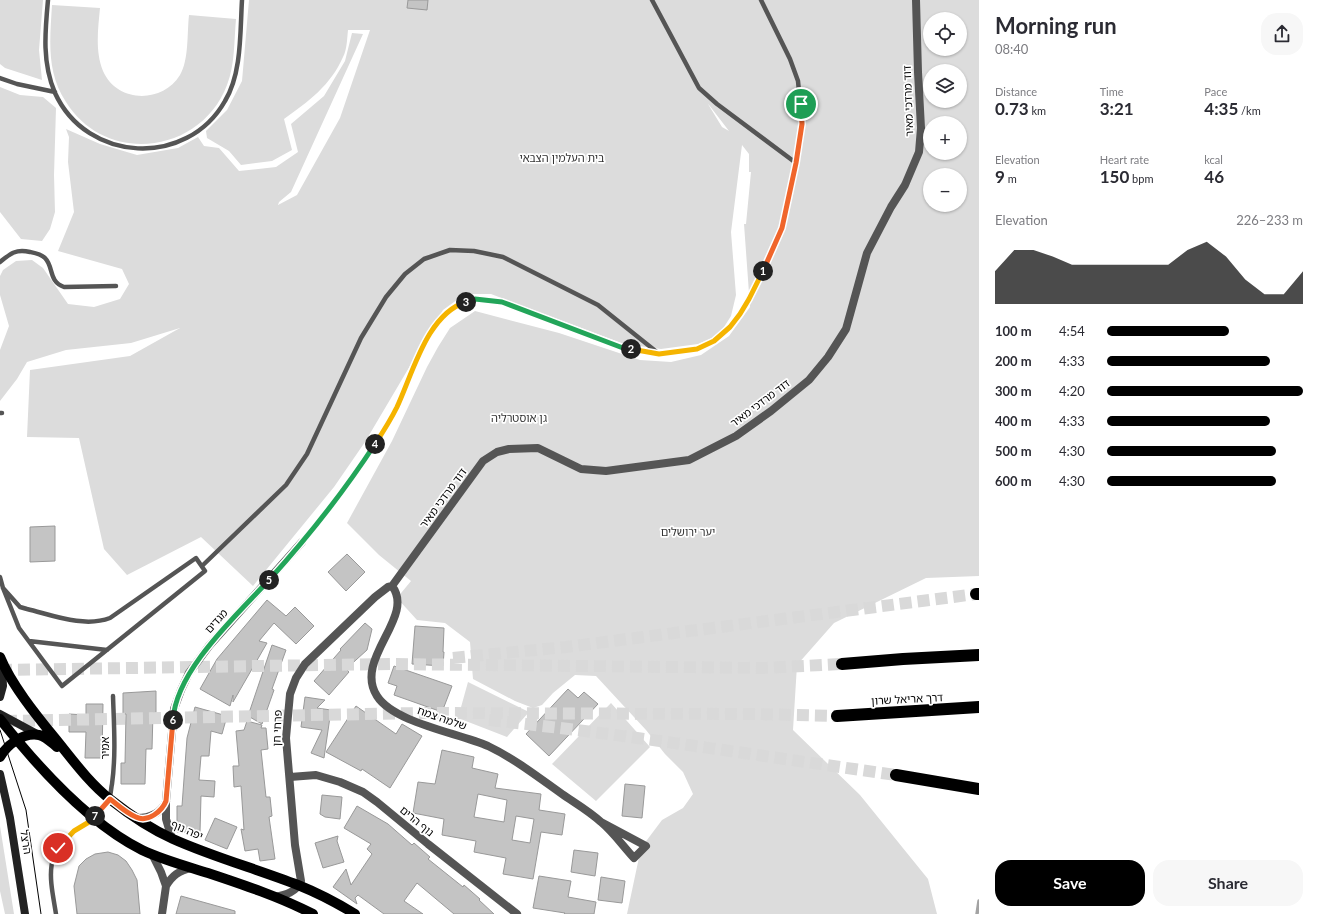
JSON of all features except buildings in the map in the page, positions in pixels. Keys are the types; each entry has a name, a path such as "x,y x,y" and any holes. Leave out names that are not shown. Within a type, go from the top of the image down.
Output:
{"highway":[{"path":"842,664 977,655"},
{"name":"דרך אריאל שרון","path":"837,716 979,707"},
{"path":"896,776 979,790"}],"main road":[{"name":"יפה נוף","path":"1,659 24,698 67,754 89,780 110,799 137,818 172,839 299,885 355,914"},
{"path":"0,719 35,761 64,791 94,817 127,842 152,854 233,881 275,897 313,914"},
{"path":"0,757 3,747 17,740 39,735 67,754"},
{"path":"3,747 35,761"}],"street":[{"name":"דוד מרדכי מאיר","path":"392,586 483,461 496,452 509,449 538,448 581,469 606,471 689,460 736,436 771,411 809,380 828,357 846,329 867,254 875,236 905,185 919,152 922,128 918,72 916,0"},
{"name":"מגדים","path":"172,839 166,819 166,801 174,709 181,690 189,673 209,646 302,542"},
{"name":"פרחי חן","path":"299,885 301,875 295,846 286,738 290,694 296,678 305,664 375,597 388,587 392,586"},
{"name":"שלמה צמח","path":"392,586 398,595 398,607 386,636 373,661 372,686 377,697 389,708 422,725 464,737 488,746 514,760 601,822 646,846 634,858 601,822"},
{"path":"0,697 4,675 1,659"},
{"path":"0,714 39,735"},
{"name":"הרצל","path":"0,774 10,818 25,914"},
{"name":"נוף הרים","path":"290,778 316,775 340,782 363,792 517,914"},
{"path":"137,818 144,818 156,814 164,806 166,801"},
{"path":"152,854 166,886 162,914"},
{"path":"166,886 176,873 184,869 192,868"},
{"path":"275,897 292,891 299,885"}],"lane":[{"path":"48,0 45,52 49,75 55,92 62,105 84,130 103,141 124,147 141,149 158,148 173,144 189,137 215,116 232,87 237,68 242,0"},
{"path":"652,0 699,88 717,104 796,163"},
{"path":"302,542 352,479 378,441 397,407 418,355 439,319 461,303 475,299 502,302 623,348 659,354 697,349 714,341 730,327 740,314 761,276 782,228 796,163 802,124 798,81 790,59 762,0"},
{"path":"0,78 18,84 55,92"},
{"path":"0,262 11,254 21,250 36,253 45,258 52,277 58,285 64,287 116,286"},
{"path":"202,566 286,485 307,454 361,338 382,304 405,274 424,260 450,250 474,251 502,256 598,305 659,354"},
{"path":"0,577 3,588 19,628 62,686 205,571 196,558 110,618 100,622 79,621 20,607 3,588"},
{"path":"29,641 107,650"},
{"name":"אמיר","path":"110,799 115,758 113,696"},
{"path":"56,914 50,875 50,866 53,858 58,848 66,839 74,831 89,822 110,799"}],"green space":[{"path":"0,0 43,0 39,50 42,80 5,68 0,64"},
{"path":"249,0 979,0 979,576 926,578 834,623 797,665 793,730 860,795 928,879 937,914 627,914 641,848 662,820 683,808 693,794 683,772 665,754 646,730 596,676 575,675 553,693 542,705 533,708 515,701 473,679 470,642 445,623 417,620 397,598 411,581 379,555 347,523 392,441 438,347 450,328 475,311 559,333 640,360 671,362 701,355 729,336 750,307 744,224 746,224 751,172 749,172 749,154 742,145 731,232 736,295 731,316 719,335 698,344 661,349 624,344 491,294 465,294 443,310 365,442 334,487 253,586 201,537 127,575 104,549 79,438 27,437 30,370 130,356 180,328 131,343 66,350 27,362 17,379 0,401 0,350 9,326 0,295 0,276 3,270 16,261 32,260 43,268 68,304 94,307 120,299 129,284 122,269 58,251 74,212 68,162 69,137 66,129 100,144 137,155 178,148 198,137 204,146 219,148 239,171 276,167 298,152 291,124 324,96 345,61 352,33 363,34 291,192 279,202 278,205 297,195 340,118 370,30 348,30 347,44 344,54 332,76 318,92 284,119 292,150 272,161 241,165 229,151 207,138 206,131 227,110 242,81","holes":["708,104 729,131 722,127"]},
{"path":"52,5 100,8 98,48 100,63 103,71 110,82 118,89 129,94 140,96 151,95 162,91 172,84 180,75 185,62 189,15 236,19 233,61 227,85 214,108 196,126 175,138 152,143 128,143 104,136 83,122 66,102 55,79 52,67 50,43"},
{"path":"0,87 20,95 43,97 56,108 54,175 55,212 50,229 42,241 21,239 0,212"},
{"path":"468,682 529,712 507,737 458,718"},
{"path":"611,703 650,747 596,801 552,764"},
{"path":"0,826 14,914 5,914 0,891"}],"waterway":[{"path":"977,914 979,901"}],"tunnel":[{"path":"453,658 566,647 976,594"},
{"path":"0,670 390,664 763,668 842,664"},
{"path":"5,721 420,713 753,714 837,716"},
{"path":"489,720 642,739 896,775"}],"tram line":[{"path":"0,730 26,810 41,914"}],"route":[{"path":"58,848 74,831 89,822 110,799 137,818 150,817 160,811 164,806 166,801 174,709 189,673 209,646 302,542 352,479 378,441 397,407 418,355 439,319 461,303 475,299 502,302 623,348 659,354 697,349 714,341 730,327 749,299 782,228 796,163 802,124 801,104"}],"park label":[{"name":"בית העלמין הצבאי","path":"562,158"},
{"name":"גן אוסטרליה","path":"519,418"},
{"name":"יער ירושלים","path":"688,532"}]}
